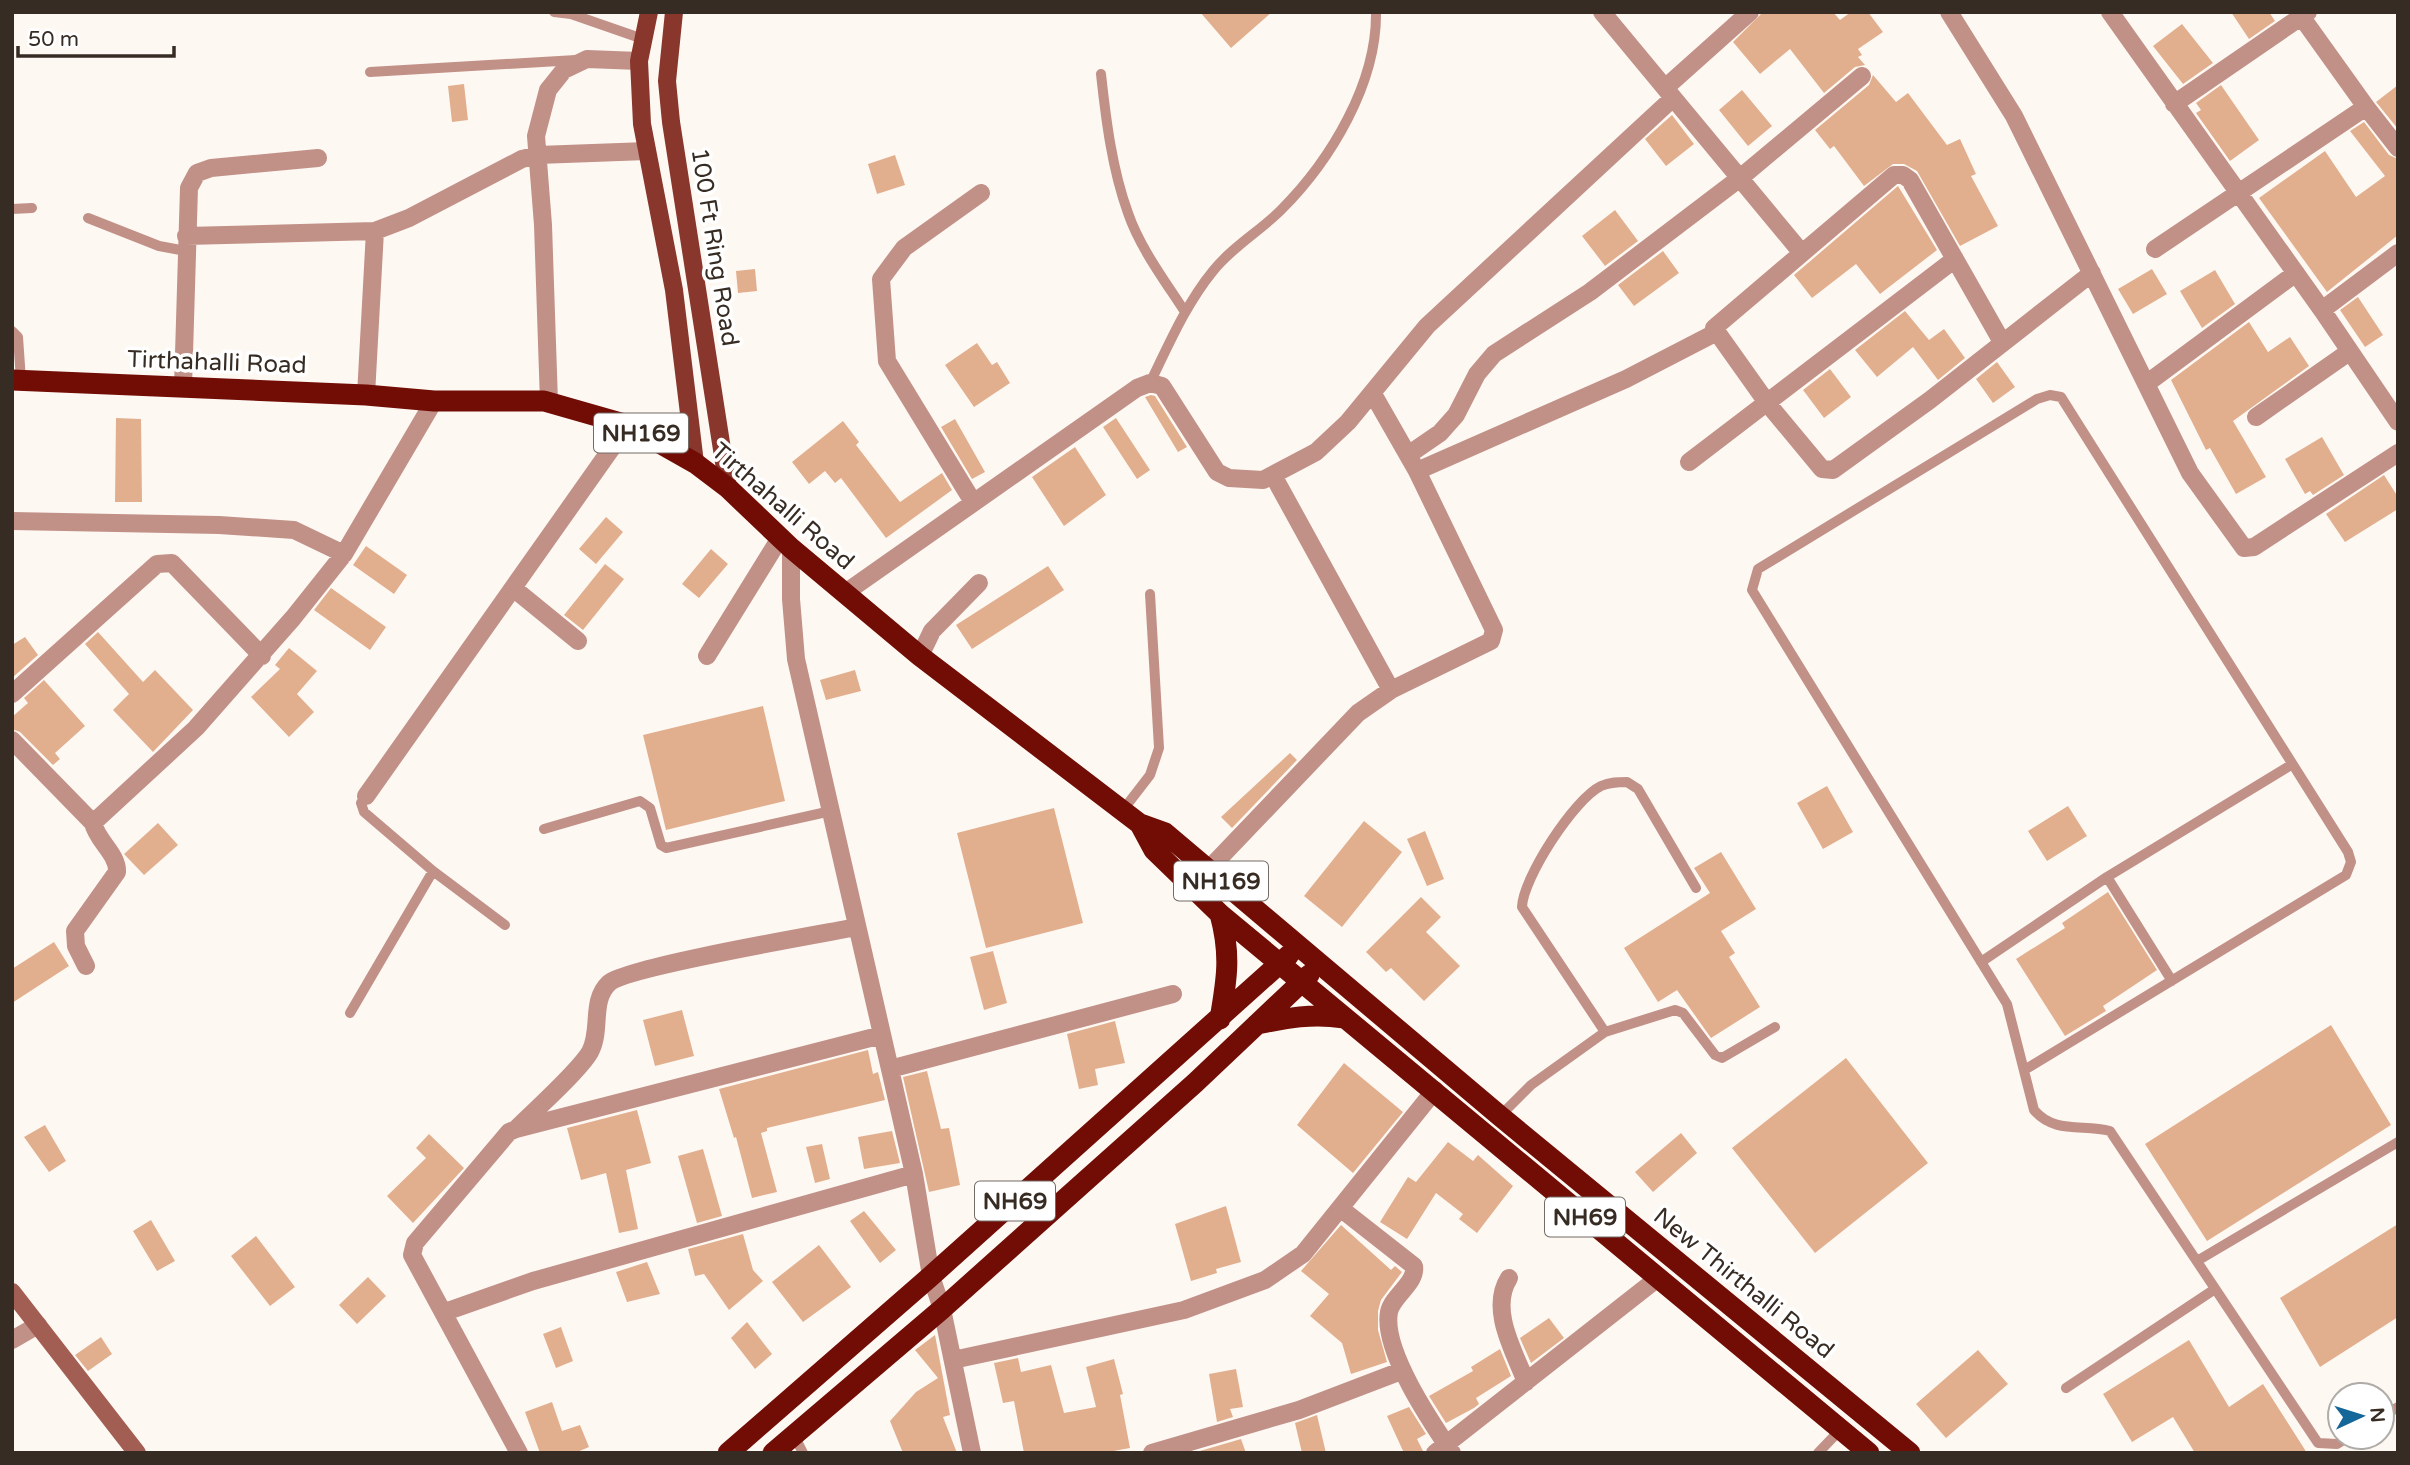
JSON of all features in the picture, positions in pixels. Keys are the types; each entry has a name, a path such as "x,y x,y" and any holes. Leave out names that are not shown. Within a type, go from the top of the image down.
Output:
{"highway":[{"name":"Tirthahalli Road","path":"17,380 366,395 434,401 549,402 628,425 695,463 728,488 786,543 920,656 1140,824 1165,833 1320,963"},
{"name":"NH169","path":"1140,824 1154,850 1220,914 1279,965"},
{"path":"1220,914 1229,967 1220,1019"},
{"name":"NH69","path":"728,1453 932,1276 1298,946"},
{"name":"NH69","path":"773,1453 798,1443 1257,1024 1320,963"},
{"name":"New Thirthalli Road","path":"1320,963 1500,1116 1910,1453"},
{"name":"NH69","path":"1279,965 1435,1090 1869,1453"},
{"path":"1257,1024 1308,1015 1345,1018"}],"main road":[{"name":"100 Ft Ring Road","path":"649,12 639,61 642,124 674,290 695,463"},
{"name":"100 Ft Ring Road","path":"674,12 667,81 671,122 728,488"}],"street":[{"path":"1602,12 1801,252"},
{"path":"845,593 1138,388 1150,383 1162,386 1217,472 1247,481 1274,477 1316,452 1373,394 1427,326 1750,12"},
{"path":"1949,12 2014,116 2049,192 2092,273 2190,473 2244,548 2254,547 2398,453"},
{"path":"2113,14 2398,422"},
{"path":"2174,104 2302,14 2366,107 2398,148"},
{"path":"549,402 536,136 548,90 564,70 587,59 639,61"},
{"path":"1412,463 1456,415 1477,374 1494,354 1590,292 1740,178 1862,76"},
{"path":"2155,249 2366,107"},
{"path":"186,244 375,232 409,218 522,159 538,155 647,151"},
{"path":"183,387 189,188 197,173 211,168 318,159"},
{"path":"2002,342 1910,180 1903,175 1894,175 1717,322 1715,333 1768,404 1822,469 1833,470 1930,400 2092,273"},
{"path":"973,502 887,361 881,279 904,248 981,193"},
{"path":"366,395 375,232"},
{"path":"2322,310 2398,253"},
{"path":"1689,462 1955,259"},
{"path":"2146,384 2296,273"},
{"path":"1412,463 1626,379 1715,333"},
{"path":"2256,417 2350,352"},
{"path":"1208,870 1334,735 1391,690 1483,648 1491,641 1494,630 1412,463 1373,394"},
{"path":"93,823 196,728 261,656 344,554 434,401"},
{"path":"366,796 628,425"},
{"path":"1274,477 1391,690"},
{"path":"12,521 219,525 294,530 344,554"},
{"path":"707,656 786,543"},
{"path":"786,543 796,659 914,1174 932,1276 954,1360 972,1453"},
{"path":"12,695 157,564 163,562 172,563 261,656"},
{"path":"920,656 932,631 979,583"},
{"path":"513,587 578,641"},
{"path":"12,740 93,823 97,837 118,866 108,887 75,931 76,946 86,966"},
{"path":"516,1129 589,1053 596,1035 599,995 611,980 661,966 858,927"},
{"path":"890,1069 1173,994"},
{"path":"519,1453 412,1255 415,1243 509,1132 882,1035"},
{"path":"954,1360 1184,1310 1265,1280 1303,1254 1435,1090"},
{"path":"445,1312 533,1281 914,1174"},
{"path":"1340,1208 1413,1266 1413,1276 1389,1313 1401,1371 1445,1450 1658,1278"},
{"path":"1509,1278 1502,1288 1501,1310 1526,1382"},
{"path":"12,1292 137,1453"},
{"path":"12,1340 38,1325"},
{"path":"1152,1453 1299,1410 1401,1371"}],"lane":[{"path":"554,12 571,14 643,39"},
{"path":"1150,383 1185,312 1214,269 1281,210 1316,171 1362,92 1376,37 1376,12"},
{"path":"370,72 587,59"},
{"path":"1101,74 1114,160 1128,214 1154,264 1185,312"},
{"path":"12,209 32,208"},
{"path":"88,218 159,246 186,244"},
{"path":"12,331 18,337 17,380"},
{"path":"2026,1069 2346,875 2351,862 2348,852 2061,397 2050,395 2037,399 1758,569 1752,590 2007,1004 2026,1069 2032,1102 2044,1122 2057,1126 2110,1131 2318,1443 2326,1443"},
{"path":"1123,811 1150,775 1159,748 1150,594"},
{"path":"1981,962 2107,877 2291,765"},
{"path":"1605,1032 1522,907 1522,893 1528,878 1566,819 1598,787 1627,782 1637,789 1696,888"},
{"path":"366,796 361,803 364,812 433,871 505,925"},
{"path":"544,829 639,801 650,808 661,845 666,848 831,811"},
{"path":"350,1013 433,871"},
{"path":"2107,877 2172,981"},
{"path":"1500,1116 1531,1085 1605,1032 1675,1010 1683,1013 1715,1055 1722,1058 1775,1027"},
{"path":"2197,1261 2398,1142"},
{"path":"2066,1388 2215,1289"},
{"path":"1818,1453 1840,1430"}],"building":[{"path":"1200,12 1272,12 1231,48"},
{"path":"1763,12 1833,12 1840,20 1851,12 1868,12 1883,32 1858,49 1862,55 1858,57 1865,65 1855,67 1824,93 1790,49 1760,74 1733,42"},
{"path":"2231,12 2269,12 2275,21 2249,39"},
{"path":"2182,24 2213,63 2183,84 2153,46"},
{"path":"1873,75 1896,102 1908,93 1947,145 1960,139 1976,174 1971,176 1998,226 1960,246 1917,171 1904,164 1893,164 1864,186 1834,146 1830,149 1815,130 1869,85"},
{"path":"464,84 468,120 452,122 448,86"},
{"path":"2221,85 2259,140 2230,161 2196,113 2201,110 2196,103"},
{"path":"2398,85 2398,129 2376,102"},
{"path":"1742,90 1772,126 1748,146 1719,110"},
{"path":"1672,115 1694,144 1666,166 1645,139"},
{"path":"2364,122 2389,155 2398,159 2398,235 2327,292 2259,198 2325,151 2356,197 2385,176 2350,131"},
{"path":"895,155 905,185 877,194 868,164"},
{"path":"1898,186 1937,250 1880,294 1856,264 1812,298 1794,275"},
{"path":"1615,210 1638,241 1605,266 1582,236"},
{"path":"1663,251 1679,273 1634,306 1618,285"},
{"path":"755,269 757,291 738,293 736,271"},
{"path":"2152,269 2167,294 2133,314 2118,289"},
{"path":"2215,270 2235,304 2202,328 2180,291"},
{"path":"2358,297 2383,335 2365,347 2340,310"},
{"path":"1905,311 1929,340 1944,329 1965,358 1938,380 1913,347 1877,377 1855,350"},
{"path":"2249,322 2268,352 2290,337 2309,366 2233,421 2266,477 2236,494 2210,448 2206,450 2171,380"},
{"path":"977,343 992,365 997,362 1010,383 974,407 945,365"},
{"path":"1997,362 2015,387 1993,403 1976,379"},
{"path":"1830,369 1851,397 1824,418 1803,390"},
{"path":"1155,396 1187,447 1178,452 1145,397"},
{"path":"116,418 141,419 142,502 115,502"},
{"path":"1116,418 1150,470 1137,479 1103,427"},
{"path":"955,419 985,472 972,479 941,427"},
{"path":"843,421 859,442 856,445 900,502 942,473 952,490 886,538 841,478 835,483 825,471 809,484 792,462"},
{"path":"2322,437 2344,475 2313,495 2310,491 2305,494 2285,459"},
{"path":"1075,447 1106,495 1064,526 1032,477"},
{"path":"2384,475 2398,497 2398,509 2345,542 2326,514"},
{"path":"606,517 623,532 596,564 579,549"},
{"path":"366,546 407,575 394,594 353,565"},
{"path":"711,549 728,564 699,598 682,584"},
{"path":"605,564 624,579 583,630 564,615"},
{"path":"1048,566 1064,590 972,649 956,625"},
{"path":"331,588 386,627 370,650 314,610"},
{"path":"98,632 143,682 155,670 193,710 153,752 113,710 129,694 85,644"},
{"path":"25,637 38,655 12,678 12,645"},
{"path":"289,648 317,671 297,694 314,712 289,737 251,697 280,669 275,665"},
{"path":"855,670 861,691 826,700 820,680"},
{"path":"44,680 85,726 55,753 60,759 53,765 20,732 12,729 12,717 28,703 24,698"},
{"path":"763,706 785,801 666,830 643,735"},
{"path":"1290,753 1297,760 1232,828 1221,817"},
{"path":"1827,786 1853,832 1823,849 1797,803"},
{"path":"2068,806 2087,836 2047,861 2028,831"},
{"path":"1054,808 1083,923 986,948 957,833"},
{"path":"1364,821 1402,852 1342,927 1304,896"},
{"path":"158,823 178,845 144,875 124,854"},
{"path":"1425,831 1444,879 1427,886 1407,839"},
{"path":"1721,852 1756,909 1721,931 1735,953 1729,957 1760,1007 1711,1038 1677,990 1658,1002 1624,948 1710,893 1694,868"},
{"path":"2108,892 2157,970 2103,1006 2106,1011 2065,1036 2016,959 2065,928 2062,923"},
{"path":"1421,897 1441,917 1426,932 1460,966 1424,1001 1391,968 1386,972 1366,952"},
{"path":"54,942 69,966 12,1003 12,969"},
{"path":"993,951 1007,1003 984,1010 970,957"},
{"path":"682,1010 694,1056 655,1066 643,1020"},
{"path":"1115,1021 1125,1063 1095,1069 1098,1085 1079,1089 1067,1034"},
{"path":"2331,1025 2391,1125 2207,1241 2145,1144"},
{"path":"868,1050 873,1074 878,1072 885,1100 767,1128 767,1131 761,1133 777,1192 752,1198 736,1137 734,1138 719,1089"},
{"path":"1846,1058 1928,1163 1815,1253 1732,1148"},
{"path":"1344,1063 1403,1112 1353,1173 1297,1125"},
{"path":"927,1071 941,1129 949,1128 960,1185 929,1192 903,1077"},
{"path":"637,1110 651,1163 626,1170 638,1229 619,1233 606,1173 581,1180 567,1128"},
{"path":"45,1125 66,1161 49,1172 24,1137"},
{"path":"892,1131 900,1163 864,1169 858,1137"},
{"path":"1681,1133 1697,1153 1653,1192 1635,1172"},
{"path":"429,1134 464,1168 413,1223 387,1196 426,1158 416,1148"},
{"path":"1448,1142 1473,1161 1478,1155 1513,1186 1477,1233 1459,1219 1463,1214 1436,1193 1407,1239 1380,1222 1408,1177 1416,1182"},
{"path":"822,1144 830,1179 815,1183 806,1147"},
{"path":"703,1149 722,1216 697,1223 678,1156"},
{"path":"1226,1206 1241,1262 1216,1269 1217,1273 1191,1281 1175,1224"},
{"path":"864,1211 896,1250 880,1263 850,1221"},
{"path":"151,1220 175,1261 157,1271 133,1231"},
{"path":"2398,1224 2398,1317 2320,1367 2280,1298"},
{"path":"1341,1225 1391,1270 1395,1266 1402,1272 1381,1300 1378,1311 1378,1330 1387,1362 1351,1374 1342,1343 1310,1316 1329,1294 1301,1271"},
{"path":"743,1234 753,1270 763,1281 729,1310 704,1274 695,1276 688,1249"},
{"path":"256,1236 295,1287 270,1306 231,1256"},
{"path":"819,1245 851,1287 803,1322 772,1282"},
{"path":"647,1262 660,1294 627,1302 616,1272"},
{"path":"368,1277 386,1296 357,1324 339,1305"},
{"path":"1549,1318 1564,1338 1531,1363 1520,1338"},
{"path":"747,1322 772,1354 755,1369 731,1338"},
{"path":"561,1327 573,1361 556,1368 543,1334"},
{"path":"935,1335 950,1415 943,1417 957,1453 903,1453 890,1421 916,1392 938,1378 915,1350"},
{"path":"101,1337 112,1354 88,1371 75,1355"},
{"path":"2189,1340 2229,1407 2263,1384 2307,1453 2195,1453 2173,1417 2132,1442 2103,1394"},
{"path":"1500,1349 1511,1376 1476,1398 1479,1404 1474,1408 1446,1423 1429,1396 1473,1371 1471,1367"},
{"path":"1978,1350 2008,1384 1946,1438 1916,1404"},
{"path":"1018,1358 1021,1372 1051,1365 1064,1413 1096,1407 1086,1367 1114,1359 1123,1394 1120,1395 1130,1448 1103,1453 1024,1453 1014,1401 1003,1403 994,1363"},
{"path":"1236,1369 1243,1407 1230,1409 1233,1417 1217,1422 1209,1374"},
{"path":"552,1402 562,1431 580,1425 589,1447 575,1453 540,1453 525,1412"},
{"path":"1409,1407 1426,1434 1417,1439 1424,1453 1404,1453 1387,1416"},
{"path":"1317,1415 1326,1453 1302,1453 1295,1423"},
{"path":"1241,1439 1246,1453 1193,1453"}]}
